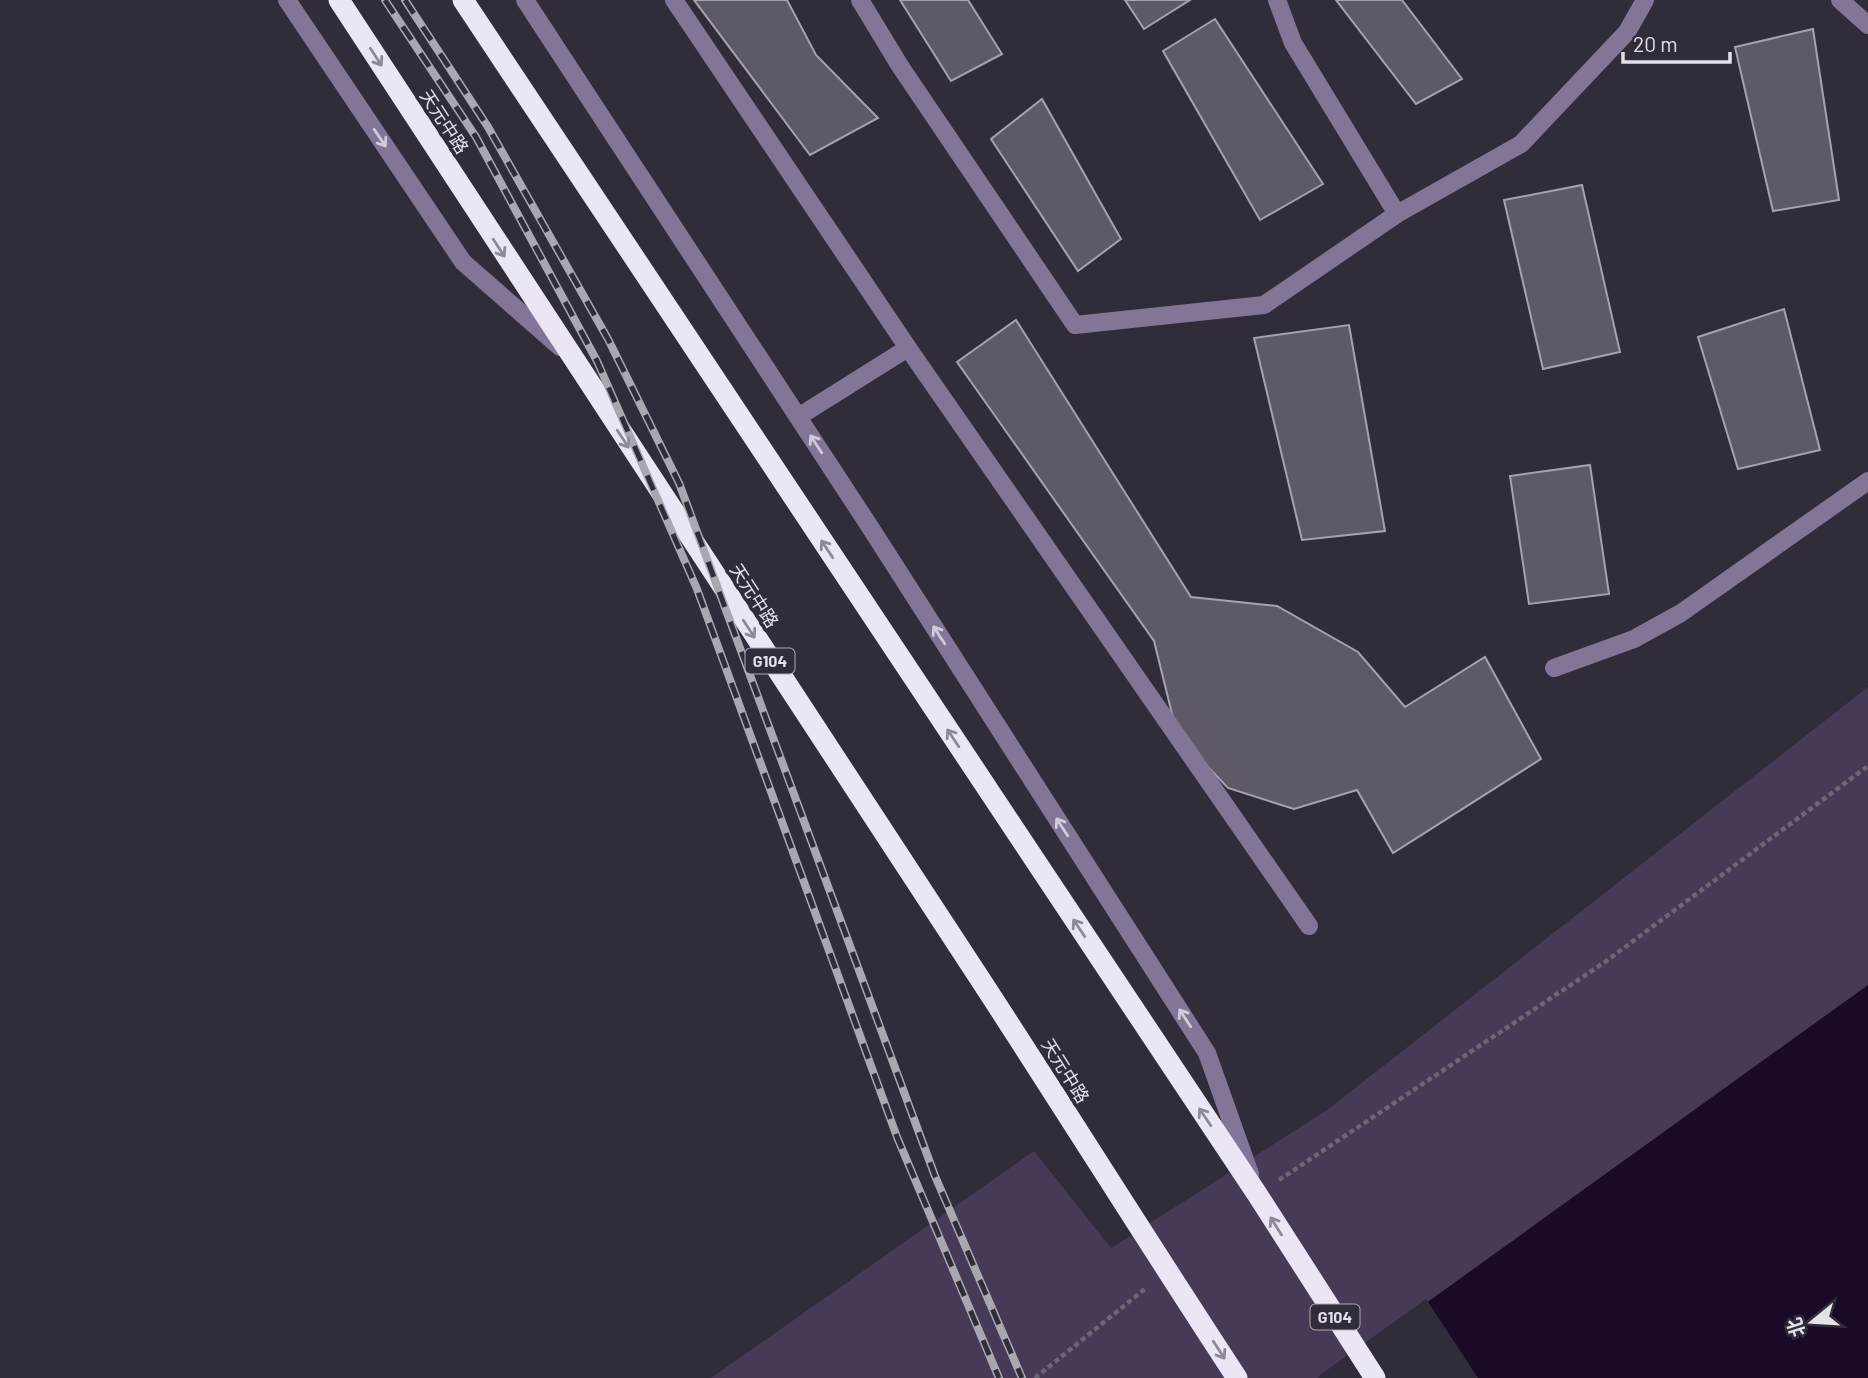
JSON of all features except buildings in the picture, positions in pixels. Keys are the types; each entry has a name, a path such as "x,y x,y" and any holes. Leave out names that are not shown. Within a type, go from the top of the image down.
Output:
{"highway":[{"name":"天元中路","path":"339,0 566,352 983,983 1166,1272 1237,1378"},
{"name":"G104","path":"463,0 1257,1194 1375,1378"}],"lane":[{"path":"287,0 463,262 566,352"},
{"path":"525,0 798,417 1207,1053 1257,1194"},
{"path":"674,0 908,348 1309,926"},
{"path":"860,0 900,66 1075,325 1264,305 1397,214 1521,144 1627,32 1645,0"},
{"path":"1277,0 1293,43 1397,214"},
{"path":"1840,0 1868,25"},
{"path":"798,417 908,348"},
{"path":"1554,668 1634,639 1681,613 1868,481"}],"path":[{"path":"1257,1194 1605,962 1868,766"},
{"path":"1035,1378 1166,1272"}],"shaded area":[{"path":"1868,687 1868,1378 711,1378 1034,1151 1111,1248 1327,1110"},
{"path":"1868,985 1868,1378 1322,1378"}],"pier":[{"path":"1426,1299 1478,1378 1318,1378 1320,1375"}],"railway":[{"path":"385,0 476,137 597,361 697,589 897,1137 999,1378"},
{"path":"405,0 488,127 608,339 679,483 935,1176 1022,1378"}]}
